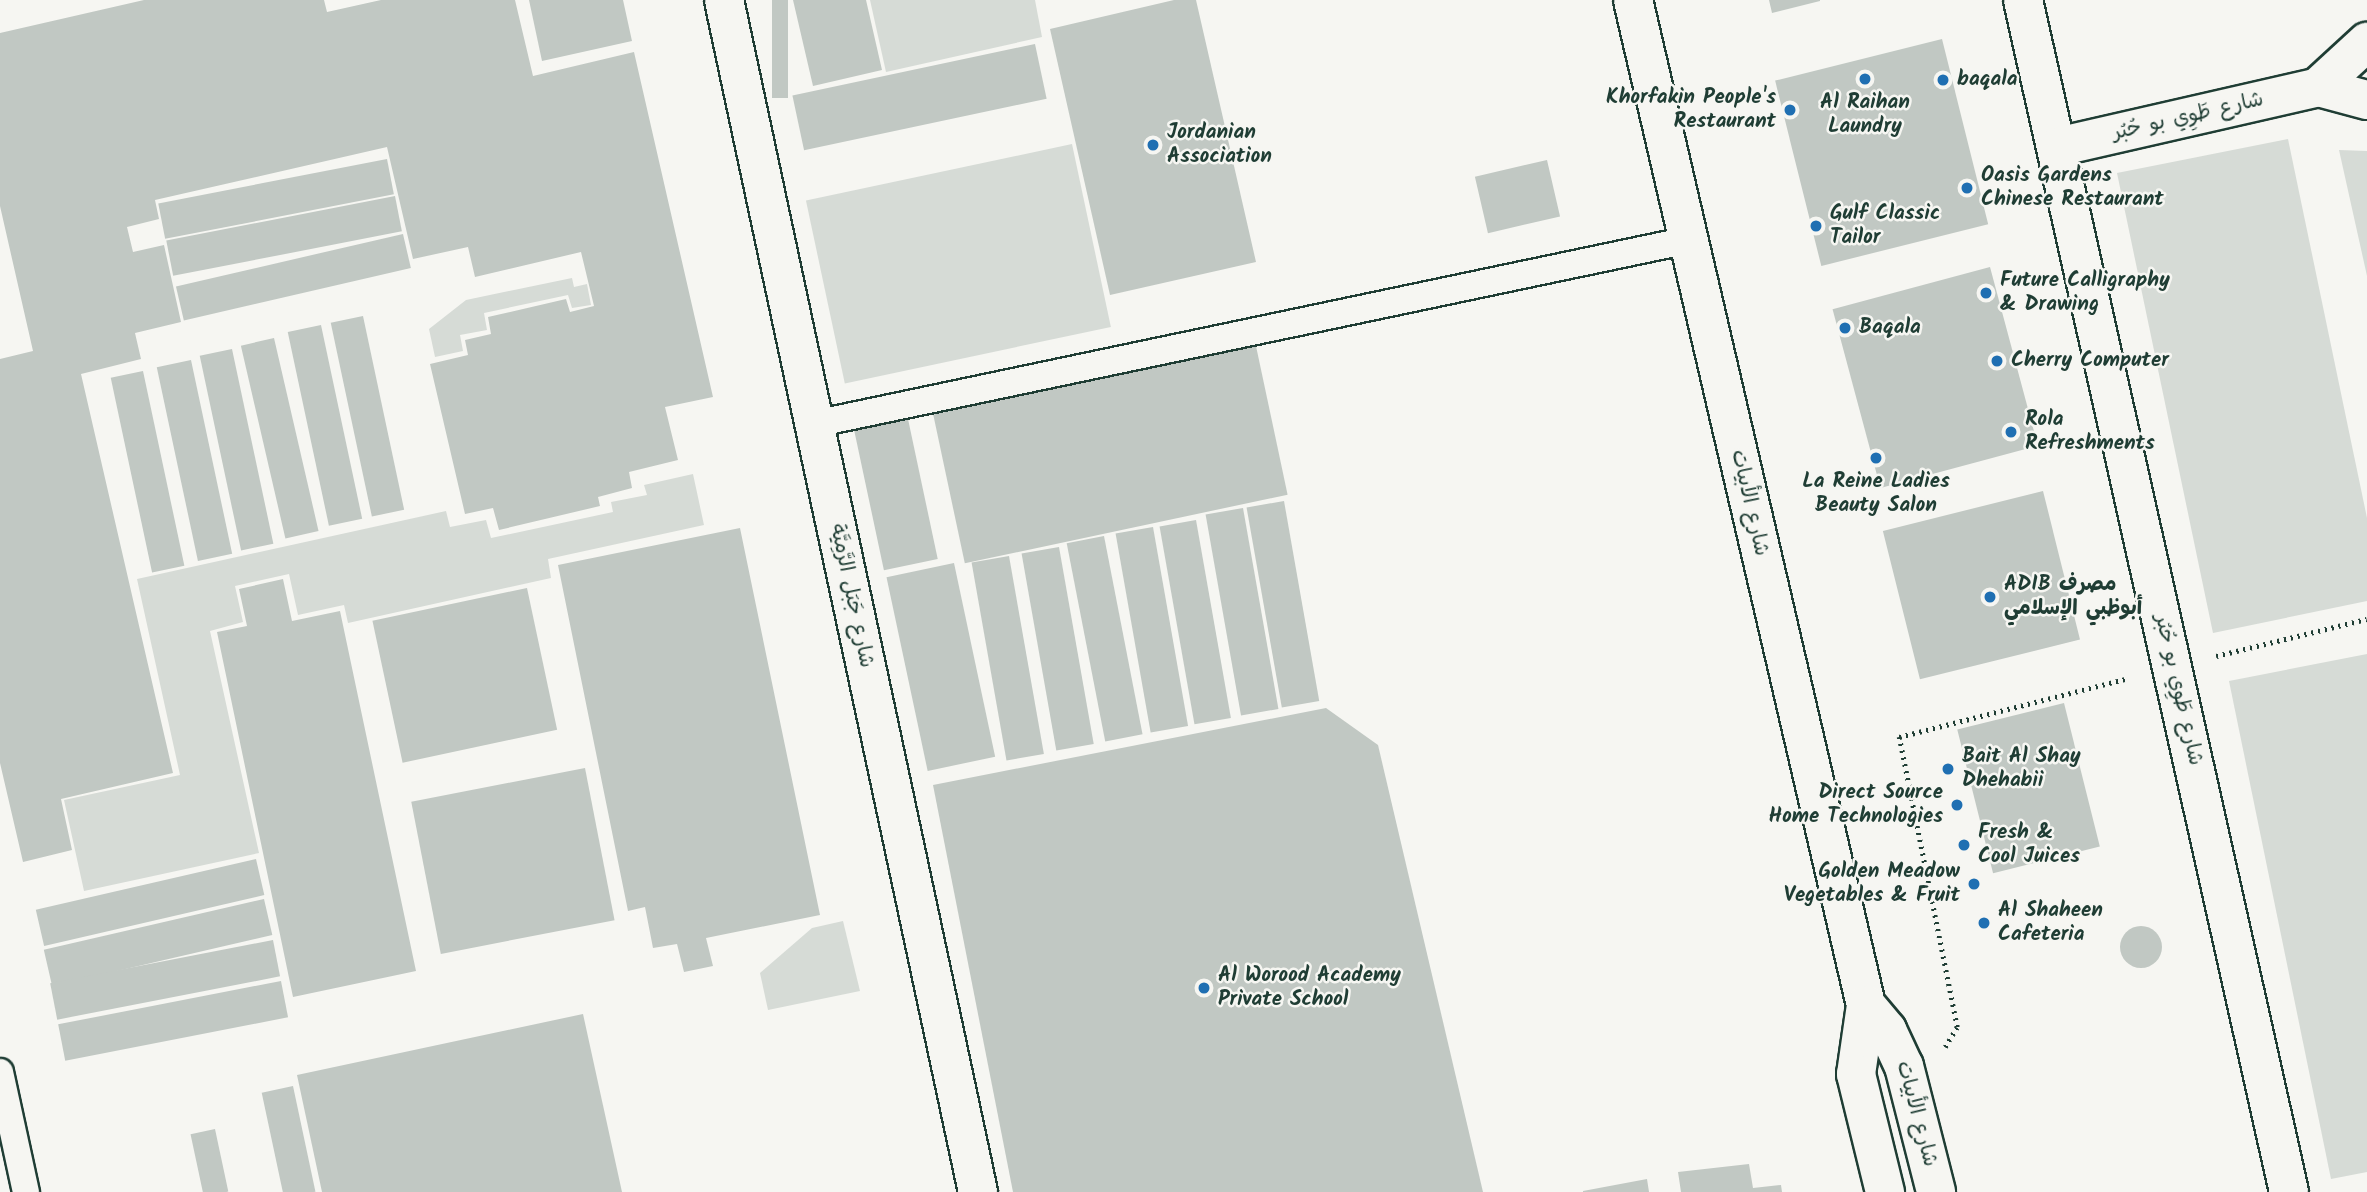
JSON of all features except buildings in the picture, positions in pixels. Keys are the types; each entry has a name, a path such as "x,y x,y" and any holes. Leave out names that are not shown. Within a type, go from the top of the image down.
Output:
{"street":[{"name":"شارع جَبَل الرَّمِيَّة","path":"724,0 978,1192"},
{"name":"شارع الأبيات","path":"1633,0 1866,1005 1856,1074 1885,1192"},
{"name":"شارع طَوِي بو حُبُر","path":"2024,0 2289,1192"},
{"path":"2318,88 2367,42"},
{"name":"شارع طَوِي بو حُبُر","path":"2057,147 2318,88 2367,100"},
{"name":"شارع الأبيات","path":"1866,1005 1887,1030 1904,1066 1936,1192"}],"lane":[{"path":"814,424 1689,240"},
{"path":"0,1072 26,1192"}],"path":[{"path":"1943,1050 1957,1027 1899,737 2367,619"}],"shaded area":[{"path":"870,0 1035,0 1042,37 886,72"},
{"path":"2288,139 2367,518 2367,601 2213,633 2117,173"},
{"path":"1072,144 1111,327 845,383 806,201"},
{"path":"2339,150 2367,151 2367,276"},
{"path":"572,278 574,287 587,284 591,305 572,308 568,295 484,313 487,330 460,335 463,351 435,357 429,329 466,300"},
{"path":"693,474 704,525 548,559 551,578 348,623 344,605 298,615 289,574 235,586 243,622 210,631 259,853 84,891 64,800 180,775 137,579 446,511 450,527 486,520 491,538 613,512 611,502 647,495 644,485"},
{"path":"2367,654 2367,1172 2331,1179 2229,681"},
{"path":"843,921 860,991 768,1010 760,973 812,928"}],"place":[{"name":"Al Raihan Laundry","path":"1865,79"},
{"name":"baqala","path":"1943,80"},
{"name":"Khorfakin People's Restaurant","path":"1790,110"},
{"name":"Jordanian Association","path":"1153,145"},
{"name":"Oasis Gardens Chinese Restaurant","path":"1967,188"},
{"name":"Gulf Classic Tailor","path":"1816,226"},
{"name":"Future Calligraphy & Drawing","path":"1986,293"},
{"name":"Baqala","path":"1845,328"},
{"name":"Cherry Computer","path":"1997,361"},
{"name":"Rola Refreshments","path":"2011,432"},
{"name":"La Reine Ladies Beauty Salon","path":"1876,458"},
{"name":"ADIB مصرف أبوظبي الإسلامي","path":"1990,597"},
{"name":"Bait Al Shay Dhehabii","path":"1948,769"},
{"name":"Direct Source Home Technologies","path":"1957,805"},
{"name":"Fresh & Cool Juices","path":"1964,845"},
{"name":"Golden Meadow Vegetables & Fruit","path":"1974,884"},
{"name":"Al Shaheen Cafeteria","path":"1984,923"},
{"name":"Al Worood Academy Private School","path":"1204,988"}]}
